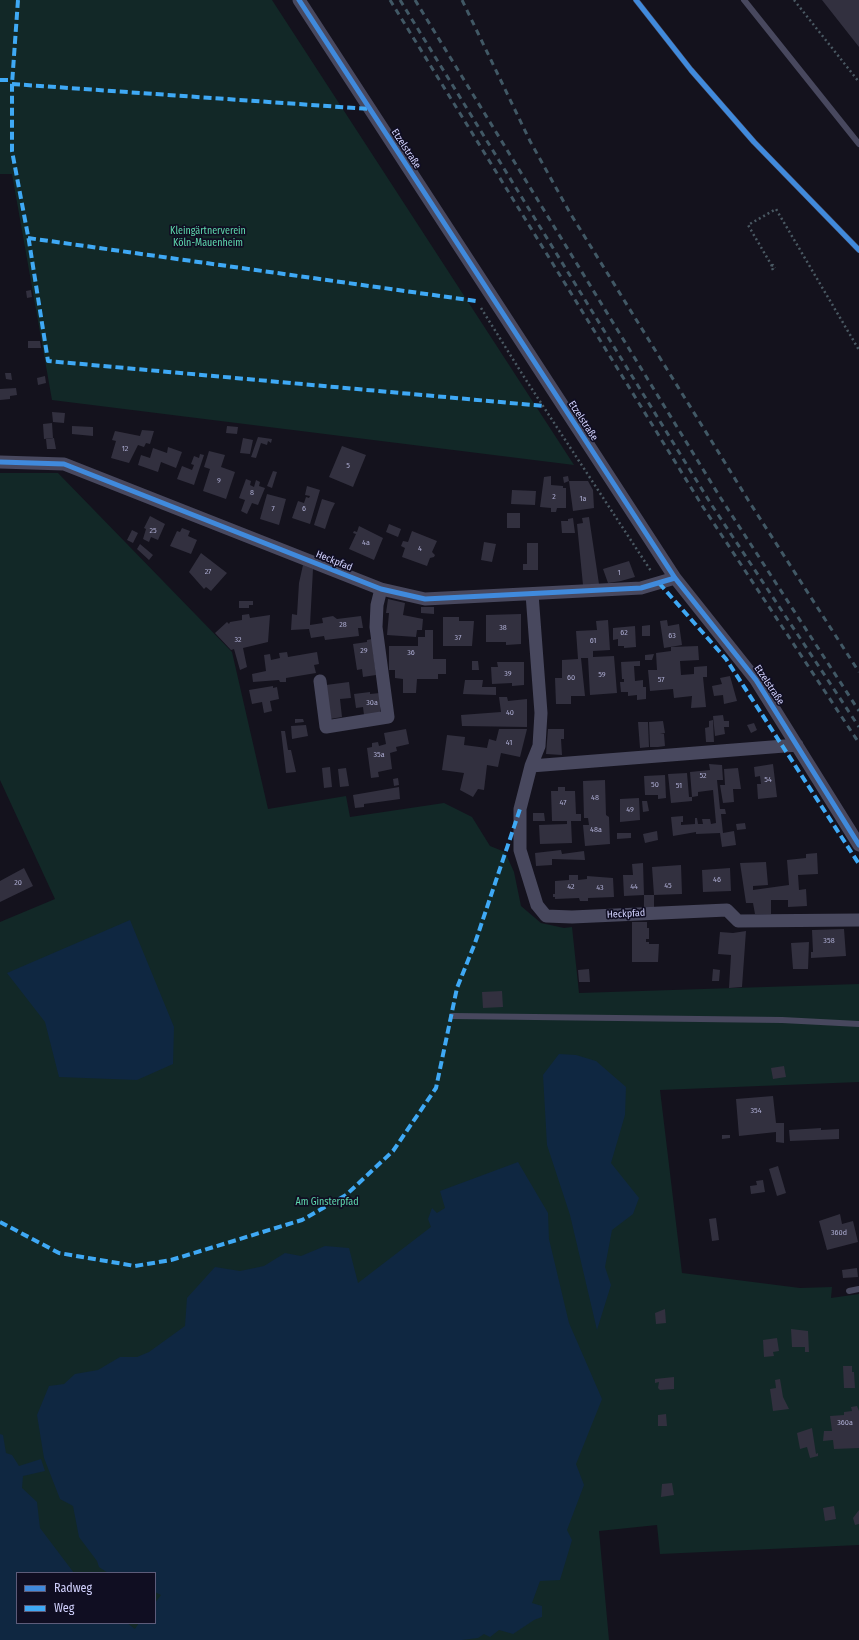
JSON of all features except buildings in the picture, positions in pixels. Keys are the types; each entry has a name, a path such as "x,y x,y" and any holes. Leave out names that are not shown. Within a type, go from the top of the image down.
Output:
{"street":[{"name":"Etzelstraße","path":"299,0 675,578 756,680 859,845"},
{"name":"Heckpfad","path":"0,462 64,464 381,589 425,599 641,588 675,578"},
{"path":"320,682 326,727 388,717 376,628 377,605 381,589"},
{"name":"Heckpfad","path":"532,594 541,713 539,746 531,766 520,809 520,850 537,905 546,916 572,917 727,910 738,921 859,920"},
{"path":"531,766 797,745"}],"lane":[{"path":"636,0 691,70 754,142 859,250"},
{"path":"744,0 859,144"},
{"path":"452,1016 782,1020 859,1024"},
{"path":"849,1291 859,1289"}],"path":[{"path":"794,0 859,82"},
{"path":"774,269 748,225 776,209 859,350"}],"green space":[{"name":"Kleingärtnerverein Köln-Mauenheim","path":"0,0 272,0 574,465 52,400 12,174 0,174"},
{"name":"Am Ginsterpfad","path":"0,473 58,473 232,652 268,809 346,796 350,817 444,803 472,817 490,846 505,852 514,872 521,906 541,923 564,928 572,927 579,993 859,984 859,1082 660,1090 682,1273 800,1288 832,1287 831,1298 859,1294 859,1545 660,1554 657,1525 599,1531 609,1640 0,1640 0,922 55,899 0,780"}],"water":[{"path":"130,920 174,1027 173,1064 137,1080 59,1077 45,1022 7,973"},
{"path":"559,1054 576,1055 596,1061 626,1087 625,1115 611,1163 639,1198 633,1214 612,1230 605,1267 611,1285 597,1330 570,1215 547,1145 543,1075"},
{"path":"518,1162 548,1213 549,1239 569,1323 602,1399 576,1464 584,1485 567,1530 572,1540 560,1580 540,1581 532,1603 542,1606 542,1617 534,1620 513,1634 499,1630 490,1637 484,1634 478,1638 462,1640 0,1640 0,1434 3,1435 6,1453 12,1455 19,1466 41,1459 45,1471 23,1476 22,1488 37,1502 40,1528 73,1572 16,1572 16,1624 128,1624 135,1629 138,1624 156,1624 156,1602 161,1595 156,1592 156,1572 106,1572 99,1567 97,1561 79,1537 73,1506 60,1499 44,1458 37,1415 49,1386 64,1384 75,1374 98,1370 120,1357 137,1357 149,1352 185,1326 187,1298 215,1267 240,1271 264,1266 285,1253 301,1256 325,1246 349,1248 358,1283 431,1227 428,1219 432,1208 437,1213 445,1208 440,1191"}],"railway":[{"path":"390,0 703,507 859,743"},
{"path":"400,0 711,504 859,727"},
{"path":"415,0 720,497 859,711"},
{"path":"462,0 530,141 570,213 750,503 859,672"}],"marked path":[{"path":"18,0 12,84 12,151 29,241 48,361 544,406"},
{"path":"0,80 12,80"},
{"path":"12,84 369,109"},
{"path":"28,238 476,301"},
{"path":"659,583 726,659 859,864"},
{"path":"0,1222 59,1253 135,1266 171,1260 302,1220 346,1195 393,1151 436,1088 457,988 475,943 520,809"}],"cycle path":[{"path":"299,0 675,578 756,680 859,845"},
{"path":"636,0 691,70 754,142 859,250"},
{"path":"0,462 64,464 381,589 425,599 641,588 675,578"}]}
